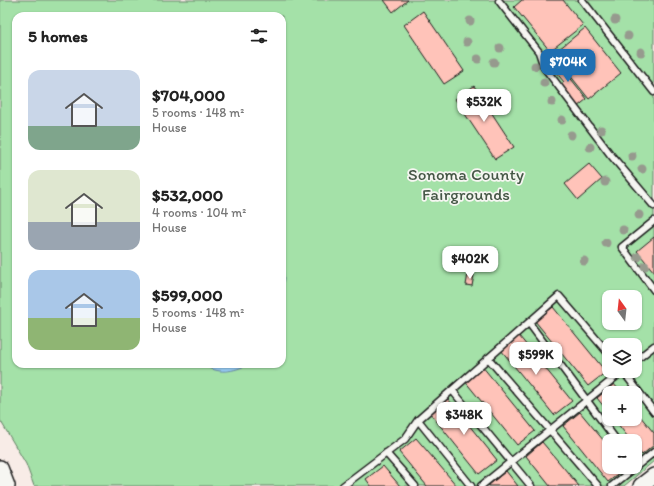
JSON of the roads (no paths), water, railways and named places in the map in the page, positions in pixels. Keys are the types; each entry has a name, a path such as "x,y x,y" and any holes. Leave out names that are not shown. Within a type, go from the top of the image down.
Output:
{"street":[{"path":"0,468 7,486"},
{"path":"641,486 654,476"}],"lane":[{"path":"499,0 539,52 544,67 548,73 610,154 654,206"},
{"path":"582,0 654,92"},
{"path":"654,222 622,247 654,290"},
{"path":"343,486 406,439 418,420 559,296 602,346"},
{"path":"529,323 613,434"},
{"path":"642,355 654,346"},
{"path":"488,358 598,486"},
{"path":"481,486 614,378"},
{"path":"628,378 654,412"},
{"path":"452,390 512,461 531,486"},
{"path":"418,420 471,486"},
{"path":"642,461 654,452"},
{"path":"386,453 415,486"},
{"path":"612,486 626,474"},
{"path":"350,480 355,486"}],"water":[{"path":"211,368 239,368 226,371 214,370"}],"park label":[{"name":"Sonoma County Fairgrounds","path":"466,184"}]}
